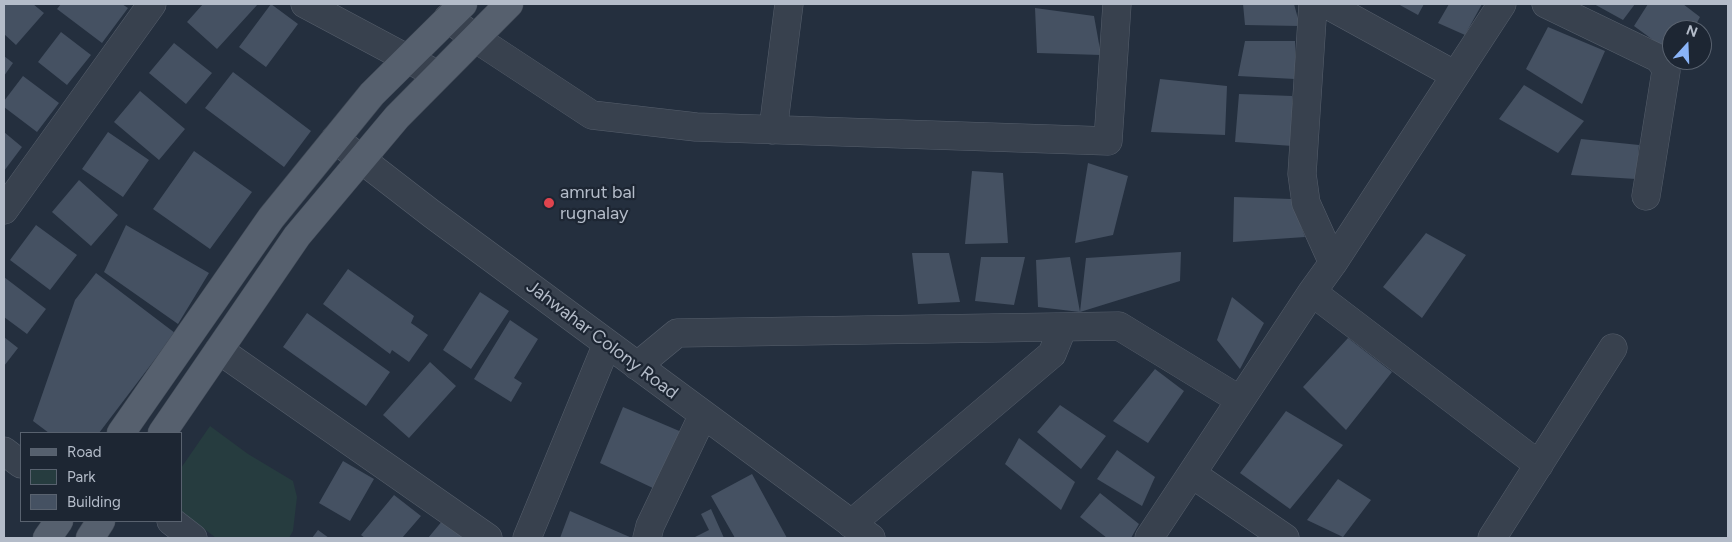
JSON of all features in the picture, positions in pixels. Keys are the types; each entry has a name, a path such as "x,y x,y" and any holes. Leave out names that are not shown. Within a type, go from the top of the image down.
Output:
{"main road":[{"path":"163,432 297,236 397,116 509,4"},
{"path":"122,432 271,218 372,94 456,11"},
{"path":"47,538 59,522"},
{"path":"90,538 101,522"}],"street":[{"path":"4,210 152,4"},
{"path":"305,4 438,75"},
{"path":"773,130 788,4"},
{"path":"456,11 475,38 592,115 696,127 1108,142 1117,4"},
{"path":"1313,4 1302,174 1306,203 1333,263"},
{"path":"1326,4 1455,75"},
{"path":"1149,538 1333,263 1502,4"},
{"path":"1546,4 1658,58 1663,64 1666,71 1646,196"},
{"name":"Jahwahar Colony Road","path":"334,139 607,344 861,531"},
{"path":"1312,292 1539,465"},
{"path":"637,366 677,333 1119,326 1240,400"},
{"path":"861,531 1052,354 1064,328"},
{"path":"526,538 607,344"},
{"path":"1492,538 1613,348"},
{"path":"219,350 488,538"},
{"path":"647,538 650,526 703,415"},
{"path":"4,451 20,463"},
{"path":"1192,474 1285,538"},
{"path":"172,522 193,538"}],"green space":[{"path":"210,426 248,454 293,481 297,497 293,531 289,538 216,538 182,512 182,467"}],"building":[{"path":"4,4 33,4 44,13 16,45 4,34"},
{"path":"61,4 122,4 128,8 102,43 57,9"},
{"path":"203,4 258,4 217,49 187,22"},
{"path":"271,4 298,24 266,67 239,47"},
{"path":"1243,4 1294,4 1300,26 1245,25"},
{"path":"1398,4 1424,4 1418,15"},
{"path":"1449,4 1482,4 1465,35 1438,23"},
{"path":"1594,4 1635,4 1623,20"},
{"path":"1648,4 1683,4 1700,17 1698,20 1662,20 1662,47 1634,26"},
{"path":"1035,8 1094,16 1101,55 1037,53"},
{"path":"1548,27 1605,51 1582,104 1526,69"},
{"path":"61,32 91,55 67,85 38,62"},
{"path":"1245,41 1295,41 1295,79 1238,76"},
{"path":"174,43 212,73 186,104 149,73"},
{"path":"4,56 13,63 4,76"},
{"path":"233,72 311,131 284,167 205,108"},
{"path":"23,76 59,103 37,132 4,107 4,101"},
{"path":"1160,79 1227,86 1225,135 1151,132"},
{"path":"1524,85 1584,121 1558,153 1499,119"},
{"path":"140,91 185,129 159,160 114,122"},
{"path":"1239,94 1292,96 1293,146 1235,142"},
{"path":"4,132 22,147 4,171"},
{"path":"108,132 149,160 123,197 82,169"},
{"path":"1581,139 1639,145 1636,179 1571,175"},
{"path":"194,151 252,192 210,249 153,209"},
{"path":"1088,163 1128,176 1113,235 1075,243"},
{"path":"972,171 1003,173 1008,243 965,244"},
{"path":"79,180 118,215 91,246 52,212"},
{"path":"1234,197 1291,199 1305,237 1233,242"},
{"path":"36,225 77,255 50,290 10,260"},
{"path":"126,225 209,273 178,324 104,272"},
{"path":"1426,233 1466,255 1422,318 1383,287"},
{"path":"1181,252 1180,281 1080,312 1086,258"},
{"path":"912,253 949,253 960,302 918,304"},
{"path":"981,257 1025,257 1014,305 975,301"},
{"path":"1070,257 1080,312 1038,307 1036,260"},
{"path":"348,269 414,316 411,323 428,335 409,362 392,350 390,354 323,304"},
{"path":"96,273 175,333 100,432 48,432 33,421 75,300"},
{"path":"4,277 46,309 27,334 4,317"},
{"path":"480,292 509,311 471,369 443,350"},
{"path":"1232,297 1264,323 1240,369 1217,340"},
{"path":"307,313 390,372 366,406 283,347"},
{"path":"510,320 538,339 514,378 522,383 511,402 474,379"},
{"path":"4,337 18,348 4,366"},
{"path":"1348,338 1392,372 1346,430 1303,387"},
{"path":"430,362 456,386 409,438 383,415"},
{"path":"1155,369 1184,391 1148,443 1113,421"},
{"path":"1060,405 1106,436 1081,469 1037,432"},
{"path":"623,407 684,433 655,489 600,463"},
{"path":"1286,411 1343,445 1290,509 1240,473"},
{"path":"1019,438 1075,482 1061,510 1005,464"},
{"path":"1117,450 1155,477 1142,506 1097,479"},
{"path":"343,461 374,479 350,521 319,503"},
{"path":"752,474 787,538 735,538 711,496"},
{"path":"1338,479 1371,500 1343,537 1307,520"},
{"path":"1100,493 1139,524 1131,538 1107,538 1080,517"},
{"path":"394,495 421,516 402,538 365,538 361,535"},
{"path":"711,509 724,538 693,538 709,530 701,514"},
{"path":"570,511 632,538 560,538"},
{"path":"443,520 464,538 428,538"},
{"path":"318,530 329,538 312,538"}],"place":[{"name":"amrut bal rugnalay","path":"549,203"}]}
